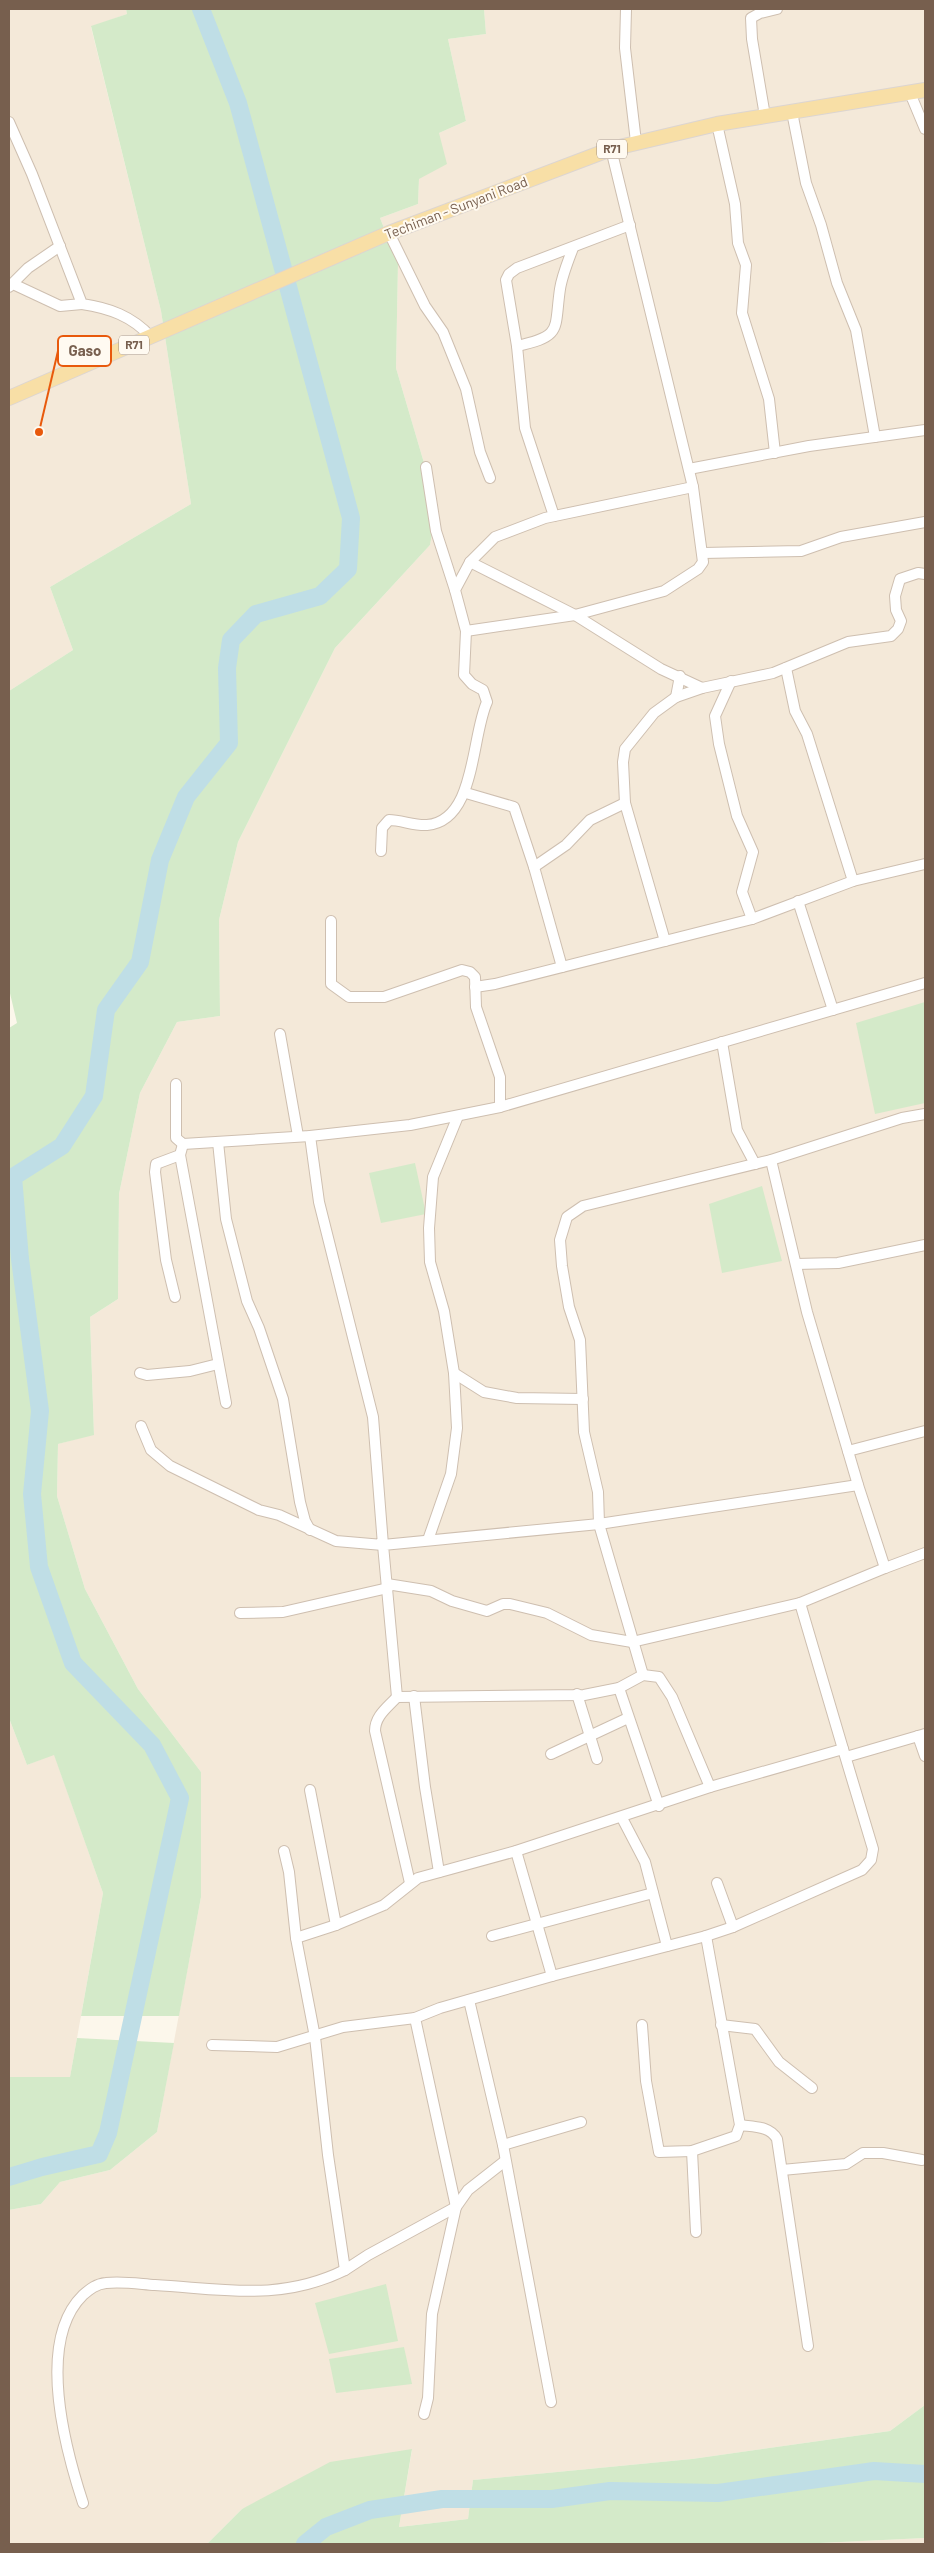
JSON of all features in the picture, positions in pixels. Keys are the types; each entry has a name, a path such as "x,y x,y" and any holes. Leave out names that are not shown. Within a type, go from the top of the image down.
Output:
{"main road":[{"name":"Techiman - Sunyani Road","path":"9,398 389,233 611,149 717,124 925,90"}],"street":[{"path":"626,9 625,48 636,142"},
{"path":"765,116 752,39 751,18 760,13 777,9"},
{"path":"910,93 925,129"},
{"path":"792,112 806,183 821,225 837,283 856,330 875,437"},
{"path":"9,122 32,174 82,304"},
{"path":"717,124 735,204 738,243 746,265 742,313 769,399 775,453"},
{"path":"466,631 575,615 664,591 698,569 703,562 689,469 611,149"},
{"path":"554,516 526,428 517,346 507,289 509,274 517,268 630,225"},
{"path":"389,233 424,306 443,332 466,389 480,452 490,478"},
{"path":"60,246 40,258 11,286 60,306 82,304 101,307 123,315 139,324 151,337"},
{"path":"517,346 542,341 556,327 560,289 572,248"},
{"path":"689,469 775,453 925,430"},
{"path":"381,851 382,828 389,820 425,825 439,823 452,812 466,793 481,715 487,702 483,690 472,684 464,674 466,631 436,532 426,467"},
{"path":"455,590 470,562 494,537 554,516 693,487"},
{"path":"703,553 801,550 841,537 925,522"},
{"path":"470,562 575,615 655,665 702,688"},
{"path":"665,941 624,803 623,762 625,749 654,713 676,697 702,688 774,673 848,642 891,636 898,629 901,621 896,610 895,596 900,579 918,573 925,574"},
{"path":"786,668 795,711 807,734 853,881"},
{"path":"676,697 680,676"},
{"path":"731,681 715,716 719,744 737,816 753,852 742,892 752,919"},
{"path":"466,793 514,807 534,867 562,967"},
{"path":"534,867 566,845 590,820 624,803"},
{"path":"475,987 752,919 853,881 925,864"},
{"path":"798,901 833,1010"},
{"path":"331,921 331,984 349,997 384,997 462,970 470,972 475,977 476,1007 500,1077 500,1107"},
{"path":"176,1084 176,1138 183,1144 310,1136 410,1125 500,1107 925,983"},
{"path":"280,1034 298,1136"},
{"path":"722,1042 737,1130 755,1164"},
{"path":"643,1675 599,1524 598,1492 584,1432 580,1340 569,1307 562,1266 560,1240 567,1217 583,1206 771,1160 902,1118 925,1114"},
{"path":"428,1540 451,1474 457,1428 454,1373 444,1311 430,1262 429,1228 433,1177 458,1116"},
{"path":"310,1136 319,1202 332,1260 340,1280 355,1348 374,1417 383,1545 397,1697"},
{"path":"218,1142 226,1219 248,1301 283,1399 300,1502 305,1521 310,1530"},
{"path":"183,1144 180,1155 226,1403"},
{"path":"175,1297 166,1260 155,1172 156,1164 159,1161 180,1155"},
{"path":"771,1160 808,1312 858,1485 886,1568"},
{"path":"796,1264 838,1263 925,1245"},
{"path":"140,1373 147,1375 190,1371 218,1364"},
{"path":"454,1373 484,1392 517,1398 583,1399"},
{"path":"141,1426 151,1450 170,1466 259,1510 279,1515 336,1541 383,1545 599,1524 858,1485"},
{"path":"848,1451 925,1431"},
{"path":"240,1612 283,1612 387,1586 431,1591 447,1599 487,1611 503,1604 510,1604 547,1613 591,1635 632,1642 800,1603 925,1553"},
{"path":"212,2044 278,2047 349,2026 415,2018 552,1976 706,1936 733,1927 862,1870 871,1860 872,1849 800,1603"},
{"path":"410,1883 375,1731 375,1722 378,1716 397,1697 577,1694 619,1688 643,1675 659,1677 672,1697 710,1787"},
{"path":"619,1688 659,1806"},
{"path":"577,1694 597,1759"},
{"path":"414,1696 425,1787 439,1872"},
{"path":"551,1754 628,1718"},
{"path":"296,1938 336,1925 384,1905 418,1878 516,1851 622,1818 710,1787 922,1735 925,1756"},
{"path":"310,1790 336,1925"},
{"path":"622,1818 645,1862 667,1946"},
{"path":"284,1851 289,1872 296,1938 315,2037 328,2156 345,2270"},
{"path":"516,1851 552,1976"},
{"path":"717,1883 733,1927"},
{"path":"492,1936 653,1893"},
{"path":"642,2025 646,2081 659,2152 664,2154 692,2152 736,2136 740,2125 706,1936"},
{"path":"469,2000 504,2145 505,2161 551,2402"},
{"path":"415,2018 456,2207"},
{"path":"721,2025 755,2029 779,2062 812,2088"},
{"path":"504,2145 581,2122"},
{"path":"740,2125 768,2129 774,2133 777,2139 808,2346"},
{"path":"692,2152 696,2232"},
{"path":"782,2170 846,2164 863,2153 883,2153 922,2160"},
{"path":"424,2414 428,2398 432,2314 456,2207 468,2190 505,2161"},
{"path":"82,2503 71,2468 57,2357 70,2314 78,2301 92,2287 106,2283 121,2283 222,2292 303,2287 323,2281 345,2270 368,2255 456,2207"}],"shaded area":[{"path":"9,9 126,9 127,14 91,27 161,311 191,504 50,587 73,650 9,691"},
{"path":"484,9 925,9 925,2405 890,2431 692,2459 473,2480 468,2519 399,2527 412,2450 242,2509 207,2544 9,2544 9,2210 41,2204 60,2182 110,2170 157,2132 201,1897 201,1772 138,1689 85,1589 57,1496 58,1444 94,1434 90,1317 118,1299 119,1194 140,1093 177,1022 220,1016 219,920 238,842 335,648 430,545 437,507 396,368 398,263 380,218 418,204 419,179 439,133 466,121 448,39 486,34"},
{"path":"9,1718 27,1765 54,1754 103,1893 70,2077 9,2077"},
{"path":"925,2538 925,2544 799,2544"}],"green space":[{"path":"126,9 484,9 486,34 448,39 466,121 439,133 447,164 419,179 418,204 380,218 398,263 396,368 437,507 430,545 335,648 238,842 219,920 220,1016 177,1022 140,1093 119,1194 118,1299 90,1317 94,1435 58,1444 57,1496 85,1589 138,1689 201,1772 201,1897 179,2016 81,2016 103,1893 54,1755 27,1765 9,1718 9,1028 17,1023 9,989 9,691 73,650 50,587 191,504 161,311 91,26 127,14"},
{"path":"925,1002 925,1103 875,1114 856,1023"},
{"path":"415,1163 426,1214 381,1223 369,1173"},
{"path":"762,1186 782,1261 722,1273 709,1204"},
{"path":"77,2038 174,2043 157,2132 110,2170 60,2182 41,2204 9,2210 9,2077 70,2077"},
{"path":"386,2284 398,2341 329,2354 315,2303"},
{"path":"404,2347 412,2384 336,2393 329,2359"},
{"path":"925,2405 925,2538 799,2544 207,2544 242,2509 330,2462 412,2449 399,2527 468,2519 473,2480 692,2459 890,2431"}],"waterway":[{"path":"9,2177 42,2167 99,2154 108,2133 180,1798 152,1745 73,1663 39,1567 32,1494 40,1411 20,1259 13,1177 62,1146 94,1096 106,1010 140,962 160,860 186,797 229,743 227,668 231,640 256,614 320,596 348,569 351,518 238,103 201,9"},
{"path":"305,2544 326,2527 370,2510 442,2499 552,2499 610,2491 718,2493 874,2471 925,2474"}],"place":[{"name":"Gaso","path":"39,432"}]}
